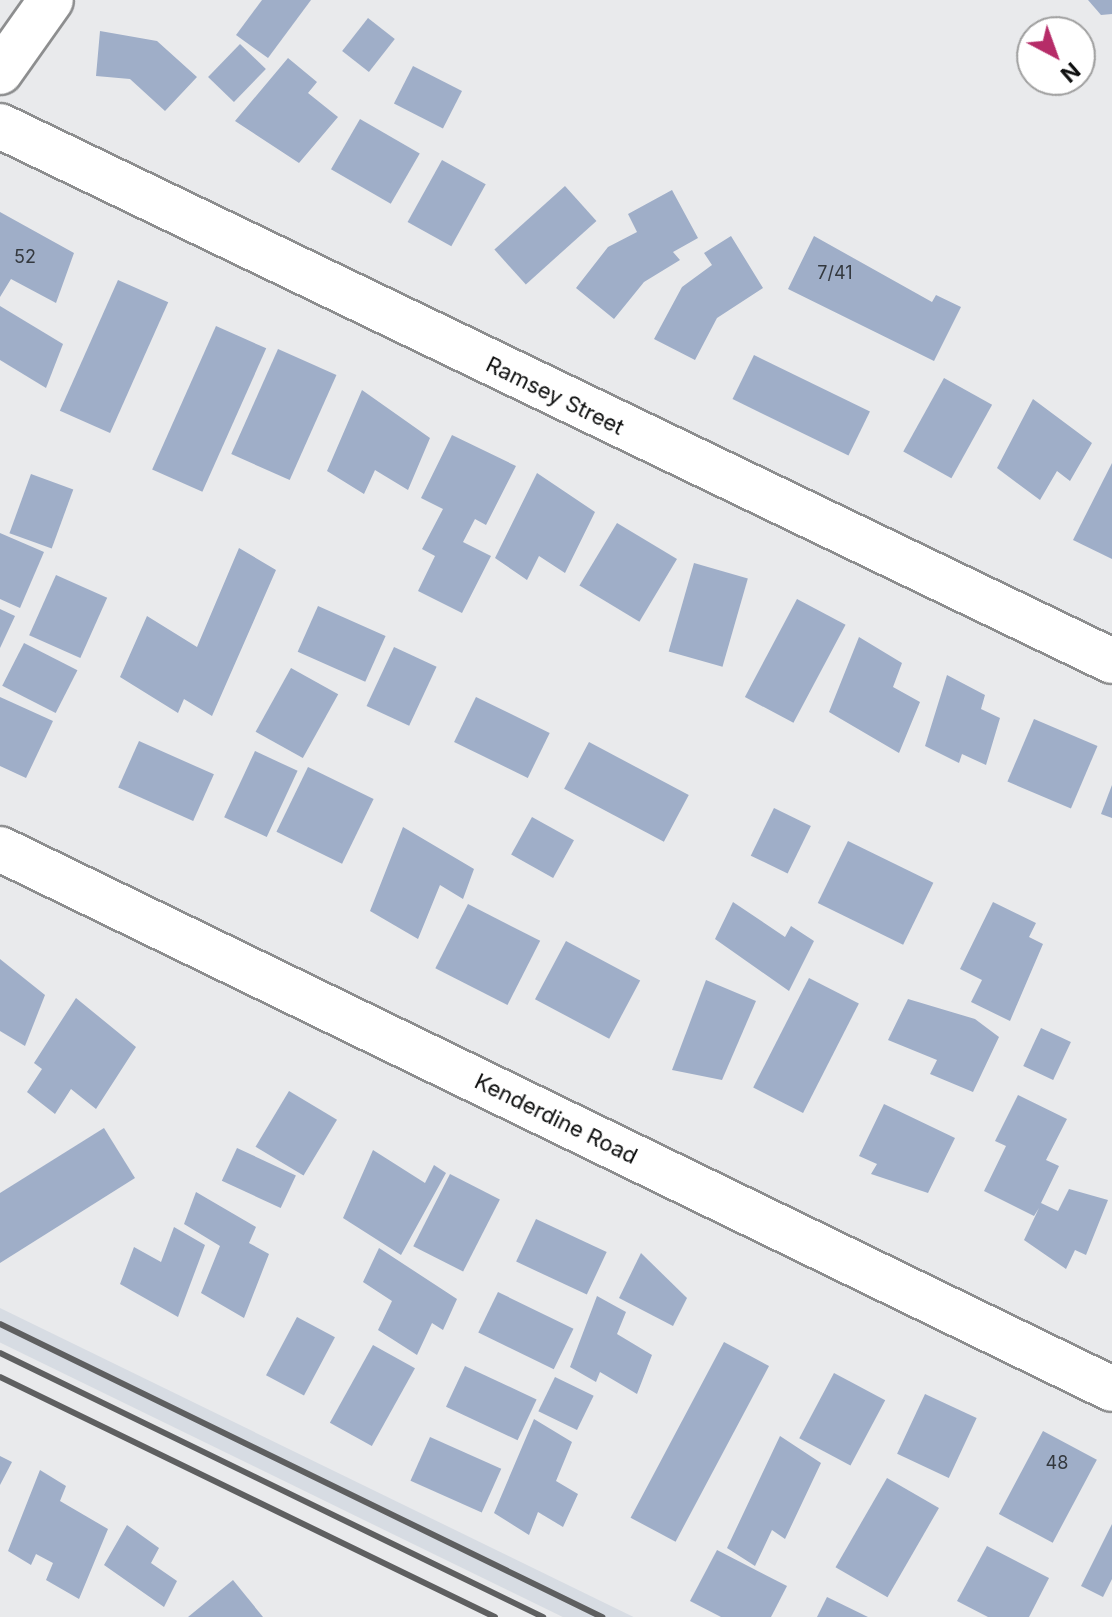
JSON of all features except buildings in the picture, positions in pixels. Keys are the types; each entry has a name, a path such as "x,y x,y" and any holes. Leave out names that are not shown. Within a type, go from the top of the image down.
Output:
{"street":[{"path":"0,72 51,0"},
{"name":"Ramsey Street","path":"0,126 1112,661"},
{"name":"Kenderdine Road","path":"0,849 1112,1389"}],"shaded area":[{"path":"0,1308 634,1617 563,1617 0,1342"}],"railway":[{"path":"0,1324 602,1617"},
{"path":"0,1353 543,1617"},
{"path":"0,1377 495,1617"}]}
